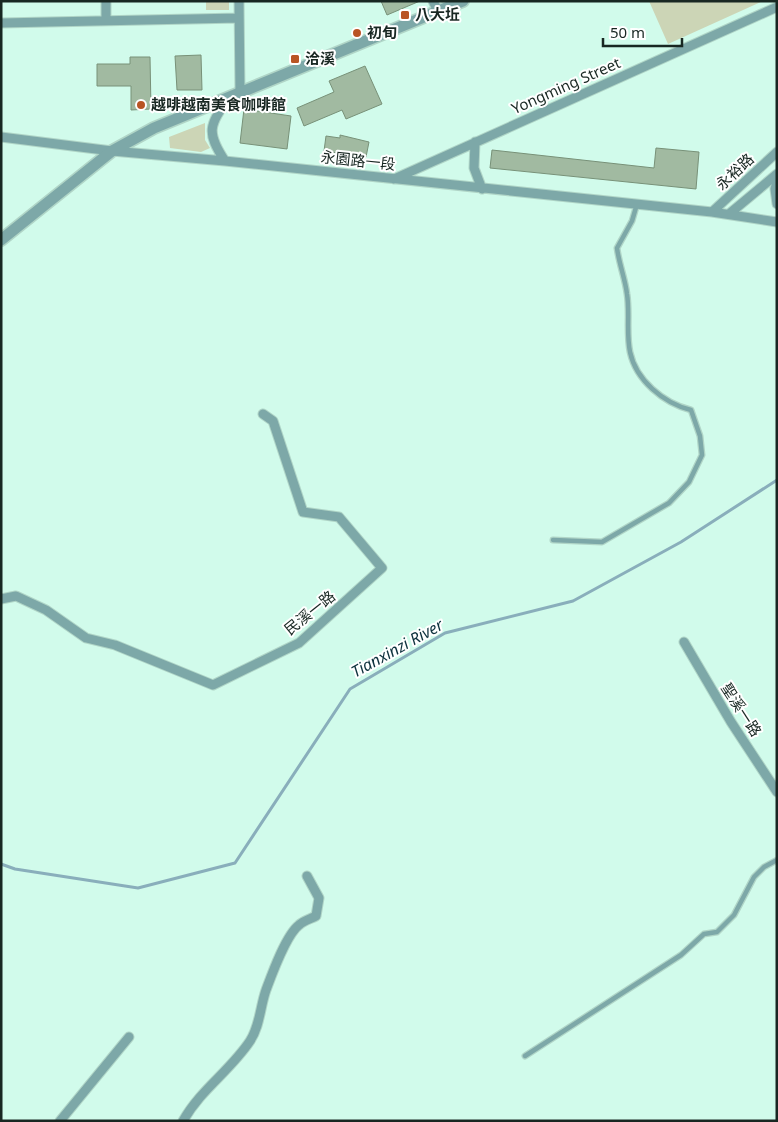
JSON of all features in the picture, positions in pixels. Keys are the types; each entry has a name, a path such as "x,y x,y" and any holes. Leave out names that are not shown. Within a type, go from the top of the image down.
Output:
{"street":[{"path":"106,1 106,21"},
{"path":"239,1 240,92"},
{"path":"1,240 112,151 154,128 436,6 463,1"},
{"name":"Yongming Street","path":"394,179 777,7"},
{"path":"1,23 239,18"},
{"path":"225,161 214,144 211,131 215,118 229,96"},
{"name":"永園路一段","path":"1,137 112,151 712,212 777,222"},
{"path":"475,142 474,168 482,189"},
{"name":"永裕路","path":"712,212 777,152"},
{"name":"永裕路","path":"729,214 777,174"},
{"path":"777,182 775,189 777,204"},
{"name":"民溪一路","path":"1,599 16,596 46,610 86,638 115,645 213,685 299,643 382,568 339,517 302,512 272,421 263,414"},
{"name":"聖溪一路","path":"684,642 731,722 777,792"},
{"path":"183,1121 195,1100 236,1060 251,1040 266,990 292,933 299,924 316,916 319,898 307,876"},
{"path":"60,1121 129,1037"}],"lane":[{"path":"553,540 602,542 669,503 689,482 702,455 700,436 691,410 681,408 662,397 645,382 630,350 627,292 617,248 632,221 637,204"},
{"path":"525,1056 681,955 704,934 717,932 734,915 754,877 764,867 777,860"}],"green space":[{"path":"206,1 229,1 229,10 206,10"},
{"path":"649,1 763,1 668,44"},
{"path":"205,123 205,140 210,148 201,152 170,148 169,137"}],"building":[{"path":"381,1 420,1 387,15"},
{"path":"201,55 202,90 177,90 175,56"},
{"path":"130,57 150,57 151,109 131,110 131,86 97,86 97,64 130,64"},
{"path":"365,66 382,104 346,119 342,110 304,126 297,108 334,92 329,81"},
{"path":"244,109 291,116 287,149 240,143"},
{"path":"340,135 369,142 366,157 324,151 326,136 340,138"},
{"path":"656,148 699,152 696,189 490,168 492,150 654,168"}],"waterway":[{"name":"Tianxinzi River","path":"1,864 15,869 138,888 235,863 350,689 445,633 573,601 681,542 777,480"}],"place":[{"name":"八大坵","path":"405,15"},
{"name":"初旬","path":"357,33"},
{"name":"洽溪","path":"295,59"},
{"name":"越啡越南美食咖啡館","path":"141,105"}]}
